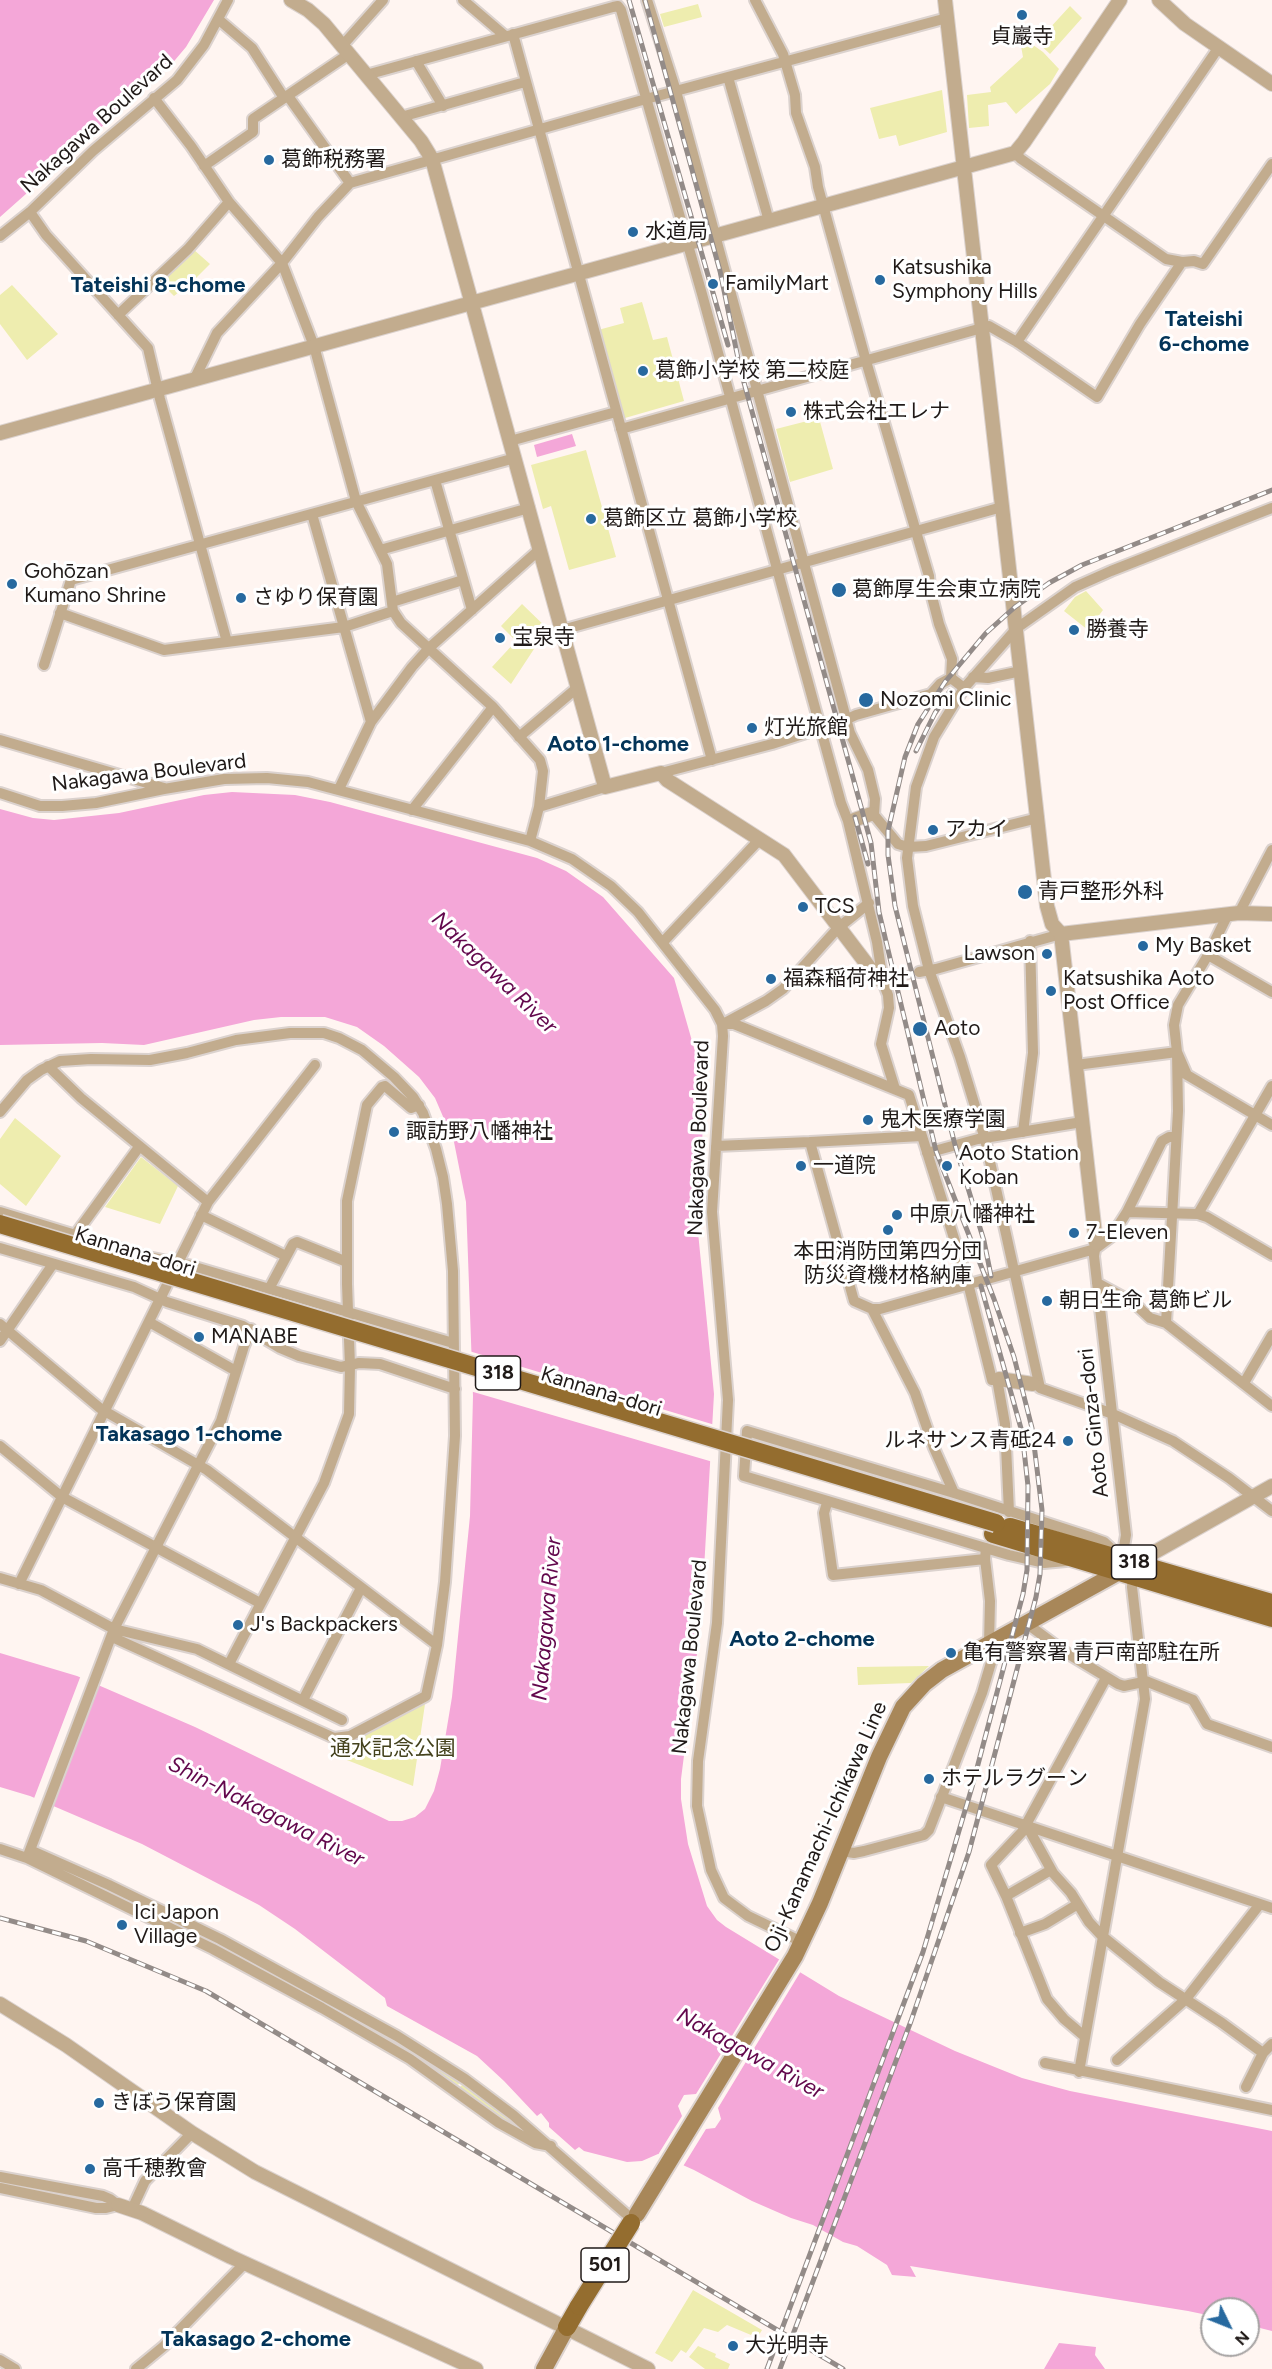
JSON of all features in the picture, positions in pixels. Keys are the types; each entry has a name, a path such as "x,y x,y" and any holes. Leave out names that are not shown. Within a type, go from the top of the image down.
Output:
{"main road":[{"name":"Kannana-dori","path":"0,1224 994,1535"},
{"name":"Kannana-dori","path":"0,1235 1078,1560 1127,1567"},
{"name":"318","path":"994,1535 1272,1603"},
{"name":"Oji-Kanamachi-Ichikawa Line","path":"544,2369 579,2306 799,1949 879,1757 903,1707 924,1684 942,1670 1127,1567"},
{"name":"318","path":"1127,1567 1272,1618"}],"street":[{"name":"Nakagawa Boulevard","path":"0,236 30,212 93,151 189,66 228,0"},
{"path":"291,0 307,5 324,24 421,141 432,159 605,787"},
{"path":"204,166 253,132 253,119 286,97 346,50 382,0"},
{"path":"463,0 508,35 525,82 712,759"},
{"path":"647,0 676,91 850,733 868,770 875,799 872,814"},
{"path":"755,0 773,31 795,95 796,113 815,167 823,206 866,361 917,531 939,624 952,659 951,678"},
{"path":"945,0 1047,906 1052,924 1061,934 1096,1246"},
{"path":"0,433 1015,153 1120,0"},
{"path":"1159,0 1185,24 1272,84"},
{"path":"366,75 618,6 623,15 688,243 840,803 851,821 849,831 868,903 888,995 889,1008 881,1044 895,1089"},
{"path":"194,380 217,333 282,264 318,217 350,183 646,99 947,18"},
{"path":"218,19 252,48 350,183"},
{"path":"1017,342 1219,47"},
{"path":"416,61 443,106"},
{"path":"728,77 769,220"},
{"path":"400,117 525,82"},
{"path":"154,99 229,202 282,264 314,346 357,501 387,564 392,607 400,623 493,707 540,760 543,771 539,807 530,841"},
{"path":"1015,153 1020,159 1166,259 1203,264 1272,164"},
{"path":"118,315 188,249 229,202"},
{"path":"30,212 46,235 148,348 227,642"},
{"path":"621,429 993,327 1097,397 1140,324 1182,262"},
{"path":"510,441 616,412"},
{"path":"44,665 71,580 515,458"},
{"path":"435,480 471,610"},
{"path":"562,630 1002,507"},
{"path":"381,550 529,508"},
{"path":"1036,1384 985,1139 960,1057 924,971 907,858 916,787 927,752 944,718 964,688 1017,628 1076,587 1272,508"},
{"path":"312,514 371,722"},
{"path":"339,789 371,722 399,682 429,648 539,550"},
{"path":"60,613 164,650 344,627 463,580"},
{"path":"974,677 988,678 1021,670"},
{"path":"951,678 964,688"},
{"path":"539,807 820,729 856,715 931,694 940,684 951,678"},
{"path":"519,737 578,687"},
{"path":"412,810 493,707"},
{"path":"0,740 164,789"},
{"path":"662,773 667,780 790,860 838,928 884,981"},
{"name":"Nakagawa Boulevard","path":"0,793 40,806 62,806 96,803 224,779 267,778 308,782 339,789 530,841 585,866 638,912 709,1001 722,1024 723,1036 713,1226 728,1400 717,1623 698,1761 697,1806 711,1870 724,1898 799,1949"},
{"path":"872,814 898,844 908,847 926,846 1038,818"},
{"path":"851,821 872,814"},
{"path":"663,942 760,839"},
{"path":"1166,1323 1176,1137 1182,1072 1174,1025 1178,1005 1272,850"},
{"path":"722,1024 783,989 838,928 868,903"},
{"path":"924,971 1061,934 1233,913 1272,914"},
{"path":"1023,1132 1033,1053 1030,941"},
{"path":"1208,955 1272,992"},
{"path":"722,1024 735,1024 909,1095 968,1283 992,1380 1036,1384 1042,1389 1113,1414 1173,1441 1272,1511"},
{"path":"0,1112 27,1080 48,1066 71,1060 150,1060 248,1038 290,1033 324,1033 349,1042 373,1058 394,1077 418,1105 436,1149 446,1198 453,1271 455,1389 455,1436 445,1582 437,1645 426,1696 361,1731 340,1739 330,1737 112,1636 41,1590 0,1578"},
{"path":"1076,1065 1177,1052"},
{"path":"19,1584 208,1202 315,1065"},
{"path":"48,1066 81,1098 208,1202"},
{"path":"1182,1072 1272,1125"},
{"path":"229,1664 324,1483 349,1414 350,1313 347,1201 367,1105 385,1086 411,1108 418,1105"},
{"path":"1198,1214 1272,1086"},
{"path":"927,1153 985,1139 1082,1122"},
{"path":"716,1146 922,1136"},
{"path":"810,1142 854,1301 872,1309 880,1309 1096,1246 1111,1237 1127,1212 1162,1141 1169,1137 1176,1137"},
{"path":"75,1235 139,1147"},
{"path":"0,1212 148,1257 177,1262 453,1343"},
{"path":"1127,1212 1198,1214 1272,1255"},
{"path":"201,1215 286,1256"},
{"path":"269,1289 292,1244 297,1242 347,1262"},
{"name":"Aoto Ginza-dori","path":"1079,2072 1145,1699 1127,1567 1126,1535 1098,1283 1096,1246"},
{"path":"0,1248 134,1287 159,1299 251,1329 280,1348 299,1356 340,1367 359,1363 380,1364 455,1389"},
{"path":"0,1341 4,1327 53,1264"},
{"path":"1098,1283 1134,1303 1150,1318 1166,1323 1272,1406"},
{"path":"872,1309 915,1393 934,1448 954,1493 994,1535"},
{"path":"149,1322 236,1371"},
{"path":"4,1327 104,1411 199,1465 437,1645"},
{"path":"30,1851 112,1636 221,1421 251,1329"},
{"path":"1244,1383 1272,1335"},
{"path":"841,1851 854,1853 924,1835 929,1830 982,1692 993,1656 989,1644 990,1601 1005,1424 998,1379"},
{"path":"954,1493 747,1431 744,1476 827,1503 994,1535"},
{"path":"0,1446 62,1497 260,1603"},
{"path":"1127,1567 1272,1486"},
{"path":"827,1503 824,1514 833,1575 994,1535"},
{"path":"303,1700 361,1588"},
{"path":"1026,1623 1106,1678 1124,1686 1143,1681 1193,1700 1207,1725 1272,1747"},
{"path":"112,1636 197,1649 342,1720"},
{"path":"1084,2036 1064,2019 1047,1999 1006,1896 991,1865 1026,1824 1106,1678"},
{"path":"941,1797 1272,1908"},
{"path":"1026,1824 1051,1870 1102,1936 1159,1983 1186,1999 1263,2054"},
{"path":"0,1849 30,1851 119,1889 211,1934 397,2036 479,2089 551,2146 634,2219"},
{"path":"30,1851 322,2008 410,2059 499,2122 535,2143 551,2146"},
{"path":"1006,1896 1051,1870"},
{"path":"1020,1934 1045,1924 1078,1904"},
{"path":"1118,2060 1186,1999 1260,1904"},
{"path":"0,2004 66,2045 192,2133 255,2172 648,2369"},
{"path":"1246,2087 1263,2054 1272,2044"},
{"path":"1045,2064 1272,2110"},
{"path":"125,2207 145,2181 192,2133"},
{"path":"0,2177 103,2196 476,2369"},
{"path":"0,2188 96,2208 125,2207"},
{"path":"136,2369 164,2346 245,2263"},
{"path":"0,2360 15,2369"}],"green space":[{"path":"698,4 702,17 664,27 660,14"},
{"path":"1070,6 1082,18 1050,54 1037,42"},
{"path":"1019,35 1043,52 1059,69 1050,84 1016,114 1006,102 988,105 989,126 969,128 967,95 991,92 990,87 1023,57"},
{"path":"942,90 947,132 899,146 896,135 879,139 870,108"},
{"path":"193,249 210,264 174,296 159,281"},
{"path":"12,285 58,334 27,360 0,324 0,295"},
{"name":"葛飾小学校 第二校庭","path":"642,302 653,340 667,337 684,401 625,418 598,330 624,323 620,308"},
{"path":"819,418 833,469 790,482 776,429"},
{"path":"586,450 616,557 569,570 551,506 543,509 531,465"},
{"path":"1086,591 1103,610 1088,630 1064,611 1075,597"},
{"path":"522,604 550,631 534,649 511,684 492,667 516,641 501,626"},
{"path":"15,1118 61,1156 26,1206 0,1184 0,1139"},
{"path":"141,1157 178,1186 160,1224 105,1207"},
{"path":"929,1666 911,1683 858,1685 857,1667"},
{"name":"通水記念公園","path":"425,1704 413,1786 329,1753"},
{"path":"162,1916 206,1937 323,2001 313,1998 161,1918"},
{"path":"336,2008 460,2082 458,2085 452,2081 450,2083 334,2011"},
{"path":"463,2084 507,2116 536,2141 466,2094 467,2092 460,2087"},
{"path":"693,2290 762,2330 759,2335 753,2332 751,2335 727,2325 718,2332 704,2328 686,2353 681,2350 672,2362 655,2353"},
{"path":"698,2346 716,2354 715,2357 730,2364 728,2369 705,2369 689,2357"}],"water":[{"path":"0,0 214,0 186,47 170,66 0,217"},
{"path":"572,434 576,446 537,457 534,445"},
{"path":"232,792 295,795 330,802 537,858 566,871 603,897 674,978 696,1055 707,1062 697,1222 714,1394 701,1622 681,1779 681,1799 688,1844 707,1906 717,1920 726,1927 839,1996 955,2051 1022,2078 1070,2091 1272,2131 1272,2331 1260,2328 1260,2297 1200,2297 1200,2314 910,2266 916,2277 892,2275 887,2265 857,2246 843,2242 813,2225 752,2201 658,2154 642,2161 627,2162 584,2151 579,2147 575,2150 549,2127 549,2123 541,2113 537,2116 477,2056 387,2006 385,1998 295,1929 259,1905 142,1844 30,1796 0,1787 0,1653 77,1676 105,1688 195,1727 389,1821 402,1821 415,1817 425,1809 434,1791 440,1769 452,1697 470,1516 473,1396 466,1202 454,1142 435,1098 419,1077 384,1046 357,1027 325,1017 281,1017 254,1020 144,1045 102,1043 0,1045 0,809 33,818 54,820 119,813 204,795"},
{"path":"1059,2343 1096,2347 1095,2355 1105,2369 1044,2369"}],"pier":[{"path":"469,1351 715,1425 713,1462 470,1391"},
{"path":"81,1675 99,1682 52,1809 33,1801"},
{"path":"780,1958 801,1971 718,2108 721,2119 715,2128 706,2129 682,2168 656,2158 682,2116 678,2106 684,2095 696,2094"}],"tunnel":[{"path":"886,981 919,972"}],"railway":[{"path":"629,0 728,345"},
{"path":"645,0 720,271 740,368 871,843 879,912 936,1151 994,1299 1014,1357 1032,1428 1042,1510 1040,1574 1036,1597 969,1852 911,2021 780,2369"},
{"path":"991,1276 984,1241 955,1145 895,906 888,855 888,831 905,757 918,724 945,682 986,633 1015,607 1049,583 1082,565 1272,490"},
{"path":"916,751 935,713 950,691"},
{"path":"855,817 868,864"},
{"path":"767,2369 923,1952 972,1787 1023,1594 1027,1570 1028,1486 1022,1432 981,1286"},
{"path":"0,1918 86,1941 206,1991 843,2369"}],"place":[{"name":"貞巖寺","path":"1022,15"},
{"name":"葛飾税務署","path":"269,160"},
{"name":"水道局","path":"633,232"},
{"name":"Katsushika Symphony Hills","path":"880,280"},
{"name":"FamilyMart","path":"713,284"},
{"name":"葛飾小学校 第二校庭","path":"643,371"},
{"name":"株式会社エレナ","path":"791,412"},
{"name":"葛飾区立 葛飾小学校","path":"591,519"},
{"name":"Gohōzan Kumano Shrine","path":"12,584"},
{"name":"葛飾厚生会東立病院","path":"839,590"},
{"name":"さゆり保育園","path":"241,598"},
{"name":"勝養寺","path":"1074,630"},
{"name":"宝泉寺","path":"500,638"},
{"name":"Nozomi Clinic","path":"866,700"},
{"name":"灯光旅館","path":"752,728"},
{"name":"アカイ","path":"933,830"},
{"name":"青戸整形外科","path":"1025,892"},
{"name":"TCS","path":"803,907"},
{"name":"My Basket","path":"1143,946"},
{"name":"Lawson","path":"1047,954"},
{"name":"福森稲荷神社","path":"771,979"},
{"name":"Katsushika Aoto Post Office","path":"1051,991"},
{"name":"Aoto","path":"920,1029"},
{"name":"鬼木医療学園","path":"868,1120"},
{"name":"諏訪野八幡神社","path":"394,1132"},
{"name":"一道院","path":"801,1166"},
{"name":"Aoto Station Koban","path":"947,1166"},
{"name":"中原八幡神社","path":"897,1215"},
{"name":"本田消防団第四分団 防災資機材格納庫","path":"888,1230"},
{"name":"7-Eleven","path":"1074,1233"},
{"name":"朝日生命 葛飾ビル","path":"1047,1301"},
{"name":"MANABE","path":"199,1337"},
{"name":"ルネサンス青砥24","path":"1068,1441"},
{"name":"J's Backpackers","path":"238,1625"},
{"name":"亀有警察署 青戸南部駐在所","path":"951,1653"},
{"name":"ホテルラグーン","path":"929,1779"},
{"name":"Ici Japon Village","path":"122,1925"},
{"name":"きぼう保育園","path":"99,2103"},
{"name":"高千穂教會","path":"90,2169"},
{"name":"大光明寺","path":"733,2346"}],"district":[{"name":"Tateishi 8-chome","path":"158,286"},
{"name":"Tateishi 6-chome","path":"1204,332"},
{"name":"Aoto 1-chome","path":"618,745"},
{"name":"Takasago 1-chome","path":"189,1435"},
{"name":"Aoto 2-chome","path":"802,1640"},
{"name":"Takasago 2-chome","path":"256,2340"}],"water label":[{"name":"Nakagawa River","path":"494,973"},
{"name":"Nakagawa River","path":"547,1619"},
{"name":"Shin-Nakagawa River","path":"266,1812"},
{"name":"Nakagawa River","path":"750,2054"}]}
